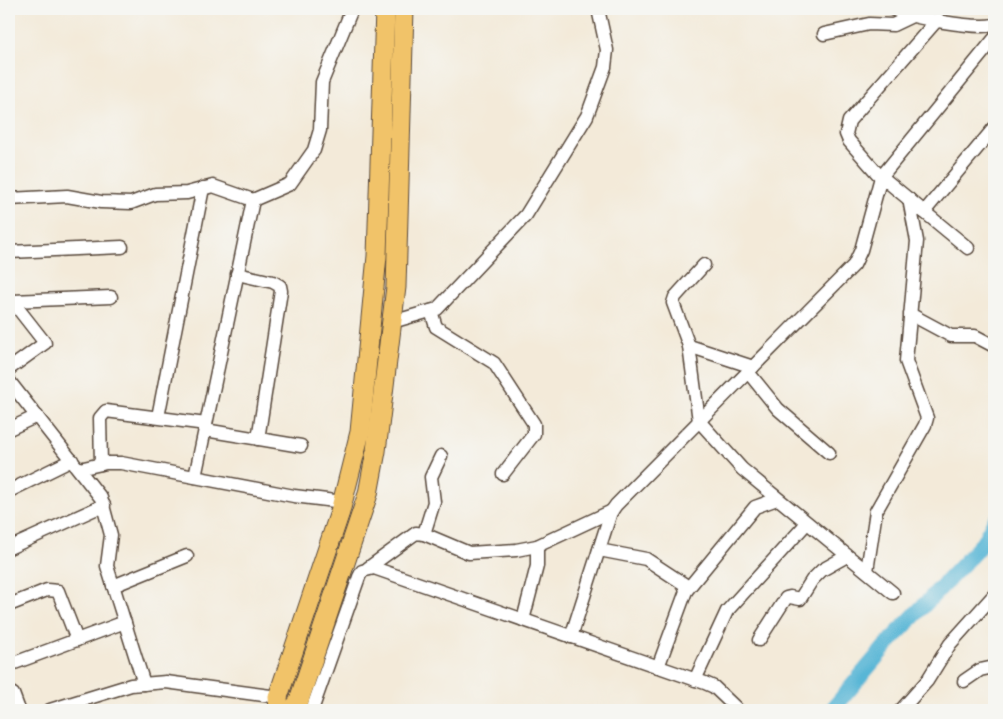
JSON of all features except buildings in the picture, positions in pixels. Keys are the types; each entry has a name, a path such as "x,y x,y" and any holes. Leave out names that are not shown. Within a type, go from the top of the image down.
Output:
{"highway":[{"path":"386,9 377,256 360,432 343,502 283,706 298,703 368,494 381,422 398,257 404,9"}],"street":[{"path":"9,199 67,196 101,202 131,203 155,194 187,193 217,186 243,198 253,200 290,184 314,150 320,130 322,82 352,9"},
{"path":"392,322 431,310 442,304 523,220 587,116 607,58 598,9"},
{"path":"892,9 975,26 994,24"},
{"path":"824,34 869,24 894,25 914,15"},
{"path":"938,19 849,121 847,127 849,141 881,177 968,248"},
{"path":"571,637 612,511 616,504 854,265 861,250 881,177 994,39"},
{"path":"924,212 994,128"},
{"path":"158,417 203,188"},
{"path":"867,571 876,511 925,425 927,418 907,369 917,241 909,199"},
{"path":"195,477 253,200"},
{"path":"9,252 122,247"},
{"path":"704,265 674,297 672,303 689,346 700,421 742,469 893,593"},
{"path":"237,274 272,282 280,286 281,291 258,439"},
{"path":"10,299 111,297"},
{"path":"9,369 45,343 10,299"},
{"path":"431,310 434,323 441,331 494,363 534,424 536,429 534,434 503,474"},
{"path":"910,314 951,336 975,336 994,346"},
{"path":"689,346 750,369 778,409 829,454"},
{"path":"9,381 104,504 111,535 107,561 144,684"},
{"path":"101,464 100,418 102,414 111,410 158,417 258,439 301,446"},
{"path":"9,429 37,416"},
{"path":"424,534 434,502 431,477 441,456"},
{"path":"9,491 75,465 121,463 294,496 343,502"},
{"path":"658,667 686,591 754,507 778,499"},
{"path":"9,548 104,504"},
{"path":"312,710 362,571 410,536 416,533 424,534 469,553 516,550 537,546 612,511"},
{"path":"695,680 727,610 807,523"},
{"path":"523,620 537,566 537,546"},
{"path":"599,550 646,559 680,580 686,591"},
{"path":"113,586 187,556"},
{"path":"759,640 786,598 800,599 812,580 822,570 847,556"},
{"path":"368,568 374,568 714,687 736,708"},
{"path":"9,605 46,590 58,591 77,640"},
{"path":"901,710 927,681 950,644 994,595"},
{"path":"9,665 124,622"},
{"path":"964,681 980,670 994,667"},
{"path":"50,710 131,685 166,682 283,706"},
{"path":"9,692 13,694 18,710"}],"waterway":[{"path":"832,710 890,641 983,543 994,522"}]}
